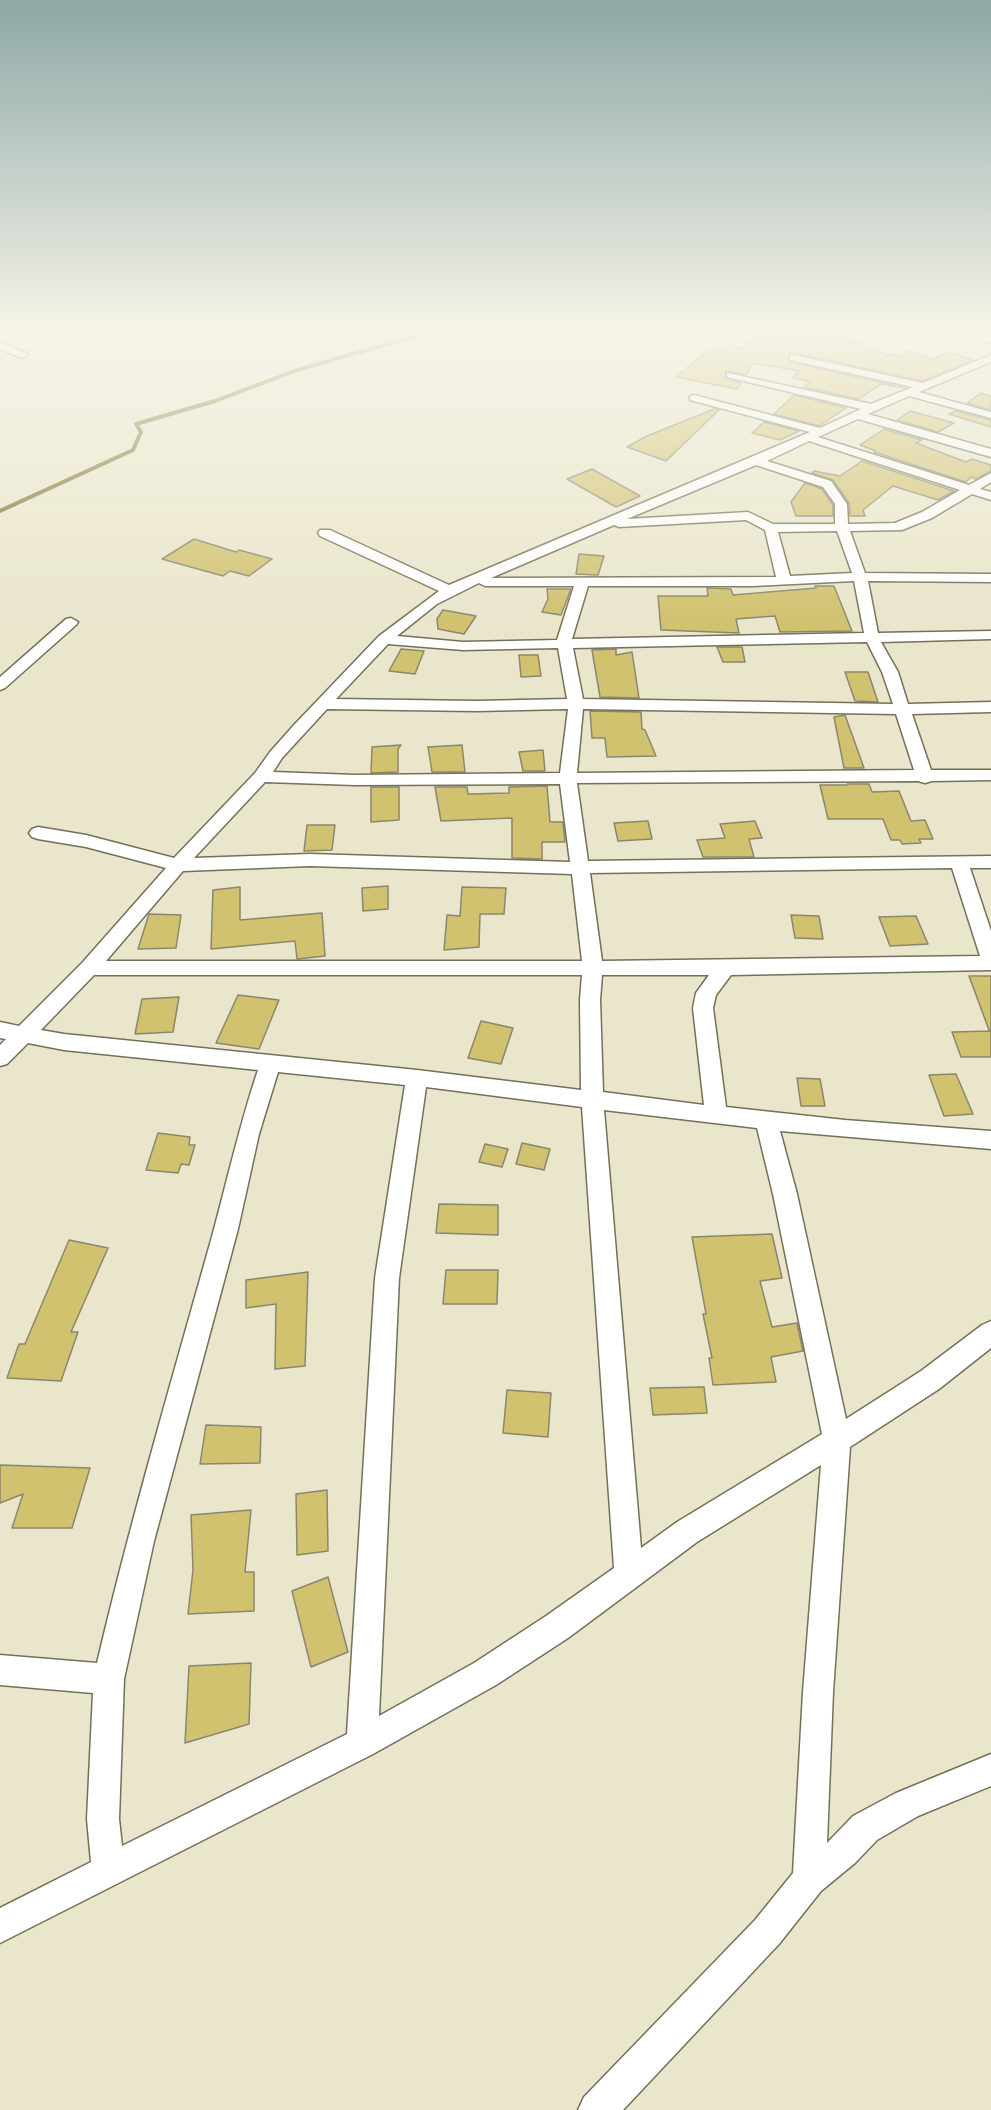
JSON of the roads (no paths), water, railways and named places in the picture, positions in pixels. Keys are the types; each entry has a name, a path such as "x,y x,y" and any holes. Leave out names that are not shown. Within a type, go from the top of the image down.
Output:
{"street":[{"path":"786,425 991,496"},
{"path":"0,1058 89,968 178,865 261,777 276,755 384,639 432,601 472,581 756,461 833,425"},
{"path":"908,425 991,453"},
{"path":"756,461 827,484 835,490 841,504 842,527 860,577 872,638 890,672 925,778"},
{"path":"604,524 741,516 758,519 771,528 897,527 927,515 991,477"},
{"path":"771,528 784,581"},
{"path":"325,533 450,591"},
{"path":"472,581 784,581 860,577 991,578"},
{"path":"582,582 564,642 576,704 568,777 592,968 590,1000 592,1100 629,1574"},
{"path":"0,685 71,622"},
{"path":"384,639 463,646 564,642 991,635"},
{"path":"324,704 477,706 576,704 903,709 991,707"},
{"path":"261,777 356,780 991,776"},
{"path":"38,833 86,841 178,865 310,860 536,868 991,862"},
{"path":"89,968 726,968 991,962 959,862"},
{"path":"716,1115 703,1008 706,993 726,968"},
{"path":"0,1030 64,1042 417,1078 716,1115 844,1129 991,1140"},
{"path":"108,1869 103,1819 109,1679 140,1541 226,1229 248,1134 270,1064"},
{"path":"362,1743 387,1278 417,1078"},
{"path":"766,1120 792,1227 837,1440 818,1692 809,1879"},
{"path":"0,1926 108,1869 362,1743 485,1674 557,1627 687,1532 930,1380 991,1333"},
{"path":"0,1670 109,1679"},
{"path":"597,2110 767,1932 809,1879 843,1851 865,1828 907,1804 991,1770"}],"waterway":[{"path":"0,511 133,450 141,432 137,425"}]}
